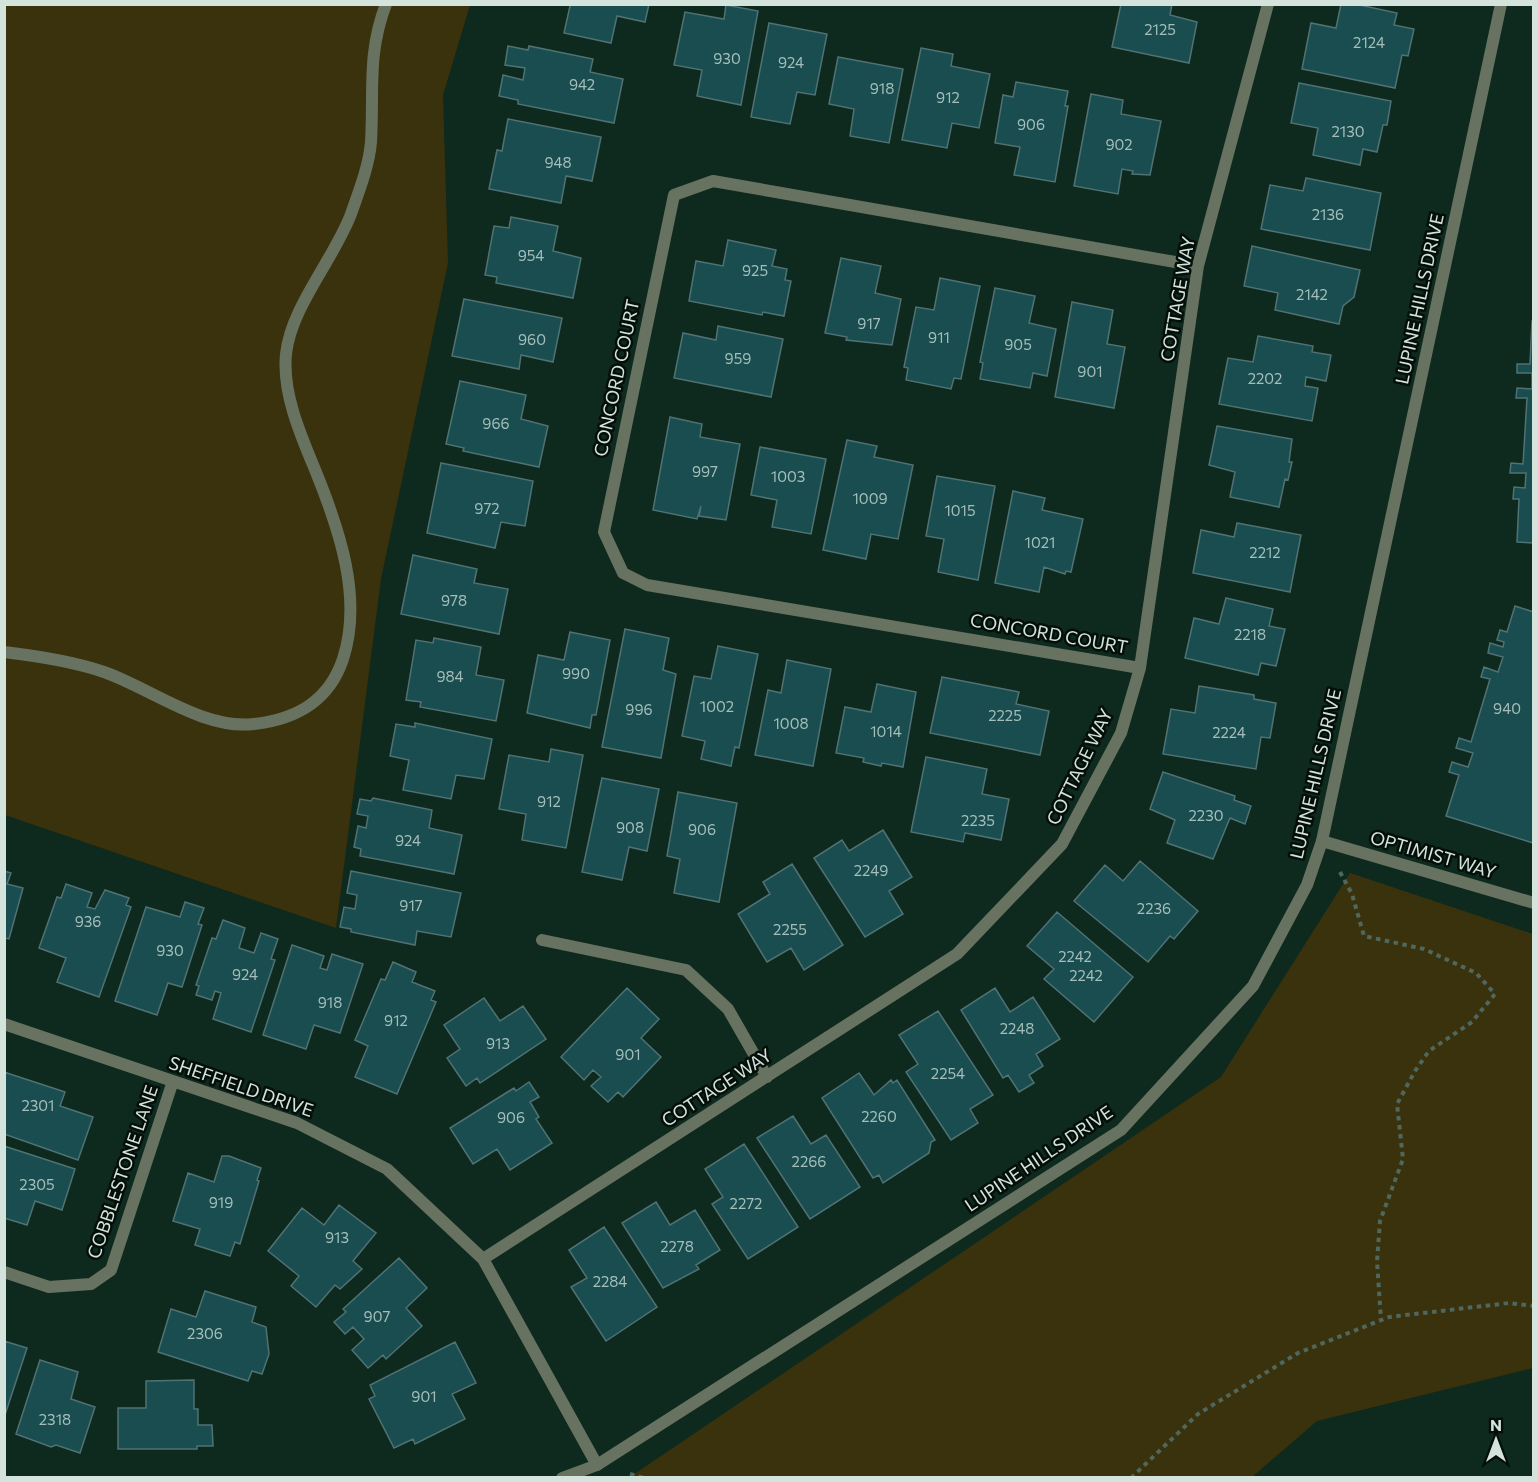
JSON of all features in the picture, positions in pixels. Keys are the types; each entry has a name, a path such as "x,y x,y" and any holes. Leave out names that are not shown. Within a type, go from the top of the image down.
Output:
{"street":[{"path":"4,652 52,658 106,673 179,709 228,722 252,724 281,718 310,706 327,692 339,671 348,644 351,617 349,583 330,511 296,420 288,384 286,356 290,332 337,246 364,175 370,144 372,52 386,4"},
{"name":"COTTAGE WAY","path":"483,1259 957,954 1062,844 1121,733 1140,668 1198,266 1268,4"},
{"name":"LUPINE HILLS DRIVE","path":"562,1478 597,1465 1121,1130 1253,986 1307,885 1322,841 1501,4"},
{"name":"CONCORD COURT","path":"1140,668 647,585 624,573 604,532 674,195 713,181 1198,266"},
{"name":"OPTIMIST WAY","path":"1322,841 1533,903"},
{"path":"542,940 686,970 728,1010 767,1077"},
{"name":"SHEFFIELD DRIVE","path":"4,1024 297,1123 387,1169 483,1259 597,1465"},
{"name":"COBBLESTONE LANE","path":"4,1272 49,1287 92,1284 111,1270 173,1082"}],"path":[{"path":"1322,841 1353,894 1364,936 1424,949 1476,973 1495,994 1472,1022 1429,1051 1397,1104 1403,1159 1380,1221 1377,1261 1381,1320"},
{"path":"1131,1478 1198,1414 1298,1353 1381,1320 1509,1303 1533,1306"}],"shaded area":[{"path":"4,5 470,5 443,95 448,263 381,579 336,928 5,815"},
{"path":"1350,873 1533,934 1533,1368 1317,1421 1252,1477 630,1477 1221,1077"}],"building":[{"path":"567,4 649,4 645,22 617,16 611,43 564,33 570,6"},
{"path":"1121,4 1172,4 1170,15 1197,22 1189,63 1112,47"},
{"path":"1341,4 1355,4 1397,13 1394,25 1414,29 1408,56 1402,55 1395,88 1302,69 1311,23 1336,28"},
{"path":"726,5 758,11 741,105 697,96 702,70 674,65 685,12 724,19"},
{"path":"769,23 827,34 815,95 797,92 790,124 751,117"},
{"path":"508,46 528,50 529,46 593,59 590,72 623,79 614,123 518,104 518,100 499,96 503,75 523,80 525,68 505,65"},
{"path":"921,48 953,54 951,66 990,74 979,128 952,123 947,148 902,140"},
{"path":"838,57 903,69 889,143 850,136 854,109 829,104"},
{"path":"1016,82 1068,91 1065,106 1068,106 1055,182 1014,175 1020,147 995,143 1003,95 1013,97"},
{"path":"1299,83 1391,101 1387,125 1383,125 1377,152 1363,149 1360,165 1313,155 1318,128 1291,123"},
{"path":"1091,94 1123,100 1121,114 1161,121 1150,175 1132,174 1133,171 1122,169 1118,194 1074,186"},
{"path":"508,119 601,137 592,181 566,176 561,203 489,189 497,150 502,151"},
{"path":"1306,178 1381,193 1370,250 1261,229 1270,185 1303,191"},
{"path":"511,217 558,226 553,251 581,258 573,298 496,283 497,277 485,275 494,226 509,228"},
{"path":"728,240 776,250 772,266 787,269 785,280 791,281 784,316 763,312 762,315 689,301 696,261 723,266"},
{"path":"1252,246 1360,270 1354,297 1343,306 1339,324 1275,310 1278,293 1244,286"},
{"path":"841,258 881,266 875,293 901,299 892,345 846,340 847,337 825,333"},
{"path":"940,278 980,286 961,379 954,378 951,389 906,380 908,368 904,367 916,307 934,310"},
{"path":"995,288 1035,296 1029,323 1056,329 1047,376 1033,373 1030,388 980,379 983,363 980,362"},
{"path":"464,299 562,318 553,362 521,355 519,369 452,356"},
{"path":"1072,302 1113,310 1107,344 1125,347 1114,408 1055,397"},
{"path":"1532,321 1534,321 1534,543 1517,542 1519,499 1513,499 1514,487 1525,488 1526,473 1510,473 1511,463 1523,464 1527,398 1516,398 1517,388 1532,389 1532,373 1517,373 1517,364 1530,364"},
{"path":"718,326 783,339 771,397 674,378 683,333 716,340"},
{"path":"1258,336 1313,346 1312,352 1331,355 1326,381 1306,377 1305,386 1318,388 1312,421 1219,404 1228,358 1253,362"},
{"path":"460,381 526,395 521,419 548,426 539,467 463,451 464,448 446,444"},
{"path":"670,417 702,424 700,437 740,444 726,520 699,516 701,506 697,519 653,510"},
{"path":"1217,426 1292,439 1289,462 1292,462 1288,480 1285,479 1279,507 1230,497 1235,472 1209,465"},
{"path":"847,440 877,446 874,457 913,465 898,539 871,534 866,559 823,550"},
{"path":"760,447 826,459 811,534 772,527 777,500 751,495"},
{"path":"441,463 533,481 525,526 501,522 495,548 427,533"},
{"path":"937,476 995,486 978,580 938,572 944,539 926,536"},
{"path":"1013,491 1045,498 1042,510 1083,519 1071,572 1066,571 1065,574 1044,567 1039,592 995,583"},
{"path":"1237,523 1301,535 1290,592 1193,573 1201,530 1234,537"},
{"path":"413,555 477,569 474,583 508,589 499,634 401,614"},
{"path":"1226,598 1273,609 1269,626 1285,629 1276,666 1261,663 1258,675 1185,658 1194,618 1219,624"},
{"path":"1515,606 1534,612 1533,843 1446,816 1459,775 1449,772 1452,762 1468,767 1473,753 1456,748 1459,738 1471,742 1490,679 1481,677 1484,667 1498,672 1503,657 1488,653 1490,643 1503,647 1504,642 1497,640 1500,630 1507,632"},
{"path":"625,629 669,638 663,670 676,674 661,758 602,747"},
{"path":"570,632 610,640 596,715 592,715 590,728 527,713 538,655 564,660"},
{"path":"434,638 481,647 476,675 504,680 496,721 420,707 421,702 406,700 416,640 433,643"},
{"path":"718,646 758,654 739,748 735,747 731,766 701,759 705,741 682,736 694,676 711,679"},
{"path":"787,660 831,669 813,766 755,755 768,690 781,693"},
{"path":"942,677 1019,692 1016,704 1049,711 1040,755 930,733"},
{"path":"877,684 916,692 903,767 882,763 881,766 863,762 864,758 836,753 845,707 871,712"},
{"path":"1199,686 1254,695 1254,699 1276,703 1270,738 1261,737 1256,769 1163,754 1171,709 1195,713"},
{"path":"415,723 492,739 484,779 456,775 451,799 403,790 409,760 390,756 396,724 415,727"},
{"path":"551,749 583,755 566,848 522,840 526,814 499,809 509,755 549,762"},
{"path":"926,757 987,769 982,794 1009,799 1001,840 965,833 963,842 911,832"},
{"path":"1163,772 1235,796 1234,800 1251,806 1245,824 1230,818 1213,859 1167,843 1175,820 1150,809"},
{"path":"602,778 659,789 647,851 629,847 622,880 582,872"},
{"path":"678,792 737,803 719,902 674,893 680,859 667,856"},
{"path":"373,798 432,810 429,828 462,835 454,874 360,856 361,849 354,847 358,826 366,828 368,816 357,814 360,799 371,801"},
{"path":"883,830 912,877 889,891 903,914 865,937 814,858 842,840 849,851"},
{"path":"1140,861 1198,911 1174,939 1170,936 1148,962 1074,901 1105,865 1123,881"},
{"path":"792,864 843,945 804,970 791,948 767,962 738,914 770,894 763,882"},
{"path":"4,871 11,873 7,884 23,888 9,939 4,938"},
{"path":"351,871 461,893 451,937 417,931 415,945 351,932 351,929 340,927 344,907 355,909 357,895 347,893"},
{"path":"66,884 92,893 87,907 95,909 105,890 129,898 126,905 131,907 99,997 57,982 66,958 39,948 57,897 61,898"},
{"path":"185,902 204,908 198,924 202,925 182,987 168,983 157,1015 115,1001 146,907 180,917"},
{"path":"1057,912 1133,977 1094,1022 1044,979 1054,969 1027,946"},
{"path":"223,920 245,928 239,948 254,953 261,933 278,939 271,959 275,960 251,1032 213,1019 221,993 215,991 212,1000 196,995 199,986 196,985 212,938 216,939"},
{"path":"292,945 324,956 320,968 327,970 332,954 363,964 340,1033 314,1025 306,1049 263,1035"},
{"path":"393,962 416,972 412,982 435,991 431,1000 436,1002 397,1094 355,1077 368,1046 355,1040 381,979 385,980"},
{"path":"627,988 659,1019 641,1038 661,1057 623,1097 618,1092 608,1102 591,1086 601,1077 593,1070 584,1080 561,1057"},
{"path":"995,988 1010,1012 1033,997 1060,1039 1036,1054 1043,1066 1029,1075 1034,1083 1019,1092 1008,1075 1003,1078 961,1010"},
{"path":"484,998 500,1021 523,1006 546,1039 480,1083 477,1078 466,1086 447,1058 460,1049 444,1025"},
{"path":"938,1011 993,1095 970,1109 978,1123 951,1140 906,1072 918,1064 899,1035"},
{"path":"4,1072 65,1092 60,1106 93,1117 78,1160 4,1134"},
{"path":"859,1073 874,1095 891,1080 893,1083 897,1080 935,1140 931,1142 929,1153 883,1183 879,1175 873,1178 822,1098"},
{"path":"529,1082 539,1097 530,1102 539,1117 536,1119 552,1143 510,1170 497,1149 473,1164 450,1128 514,1088 516,1091"},
{"path":"793,1116 811,1144 826,1135 860,1187 810,1219 757,1138"},
{"path":"744,1144 798,1227 748,1259 712,1204 723,1197 705,1169"},
{"path":"4,1146 75,1169 62,1210 35,1201 27,1225 4,1218"},
{"path":"222,1156 229,1156 261,1168 240,1244 235,1242 230,1256 195,1245 200,1229 173,1221 188,1173 214,1182"},
{"path":"656,1202 670,1225 695,1210 720,1250 696,1265 699,1269 663,1288 622,1223"},
{"path":"339,1205 376,1233 353,1261 362,1269 340,1289 335,1285 316,1307 291,1286 299,1276 268,1251 302,1208 324,1225"},
{"path":"604,1227 657,1307 606,1341 571,1287 587,1278 569,1250"},
{"path":"399,1258 427,1288 406,1308 422,1326 386,1359 383,1355 368,1368 352,1350 364,1339 353,1327 345,1334 334,1322 346,1312 343,1309"},
{"path":"205,1291 256,1307 252,1322 266,1327 269,1354 262,1374 252,1371 248,1381 158,1352 171,1309 196,1317"},
{"path":"4,1341 27,1348 4,1418"},
{"path":"455,1342 476,1383 452,1394 465,1419 415,1444 413,1439 394,1448 369,1399 375,1396 370,1385"},
{"path":"40,1360 78,1372 71,1399 95,1407 80,1453 56,1445 51,1447 16,1434"},
{"path":"194,1380 194,1409 198,1409 198,1425 212,1425 213,1446 197,1446 197,1449 118,1449 118,1408 146,1408 146,1381"}]}
